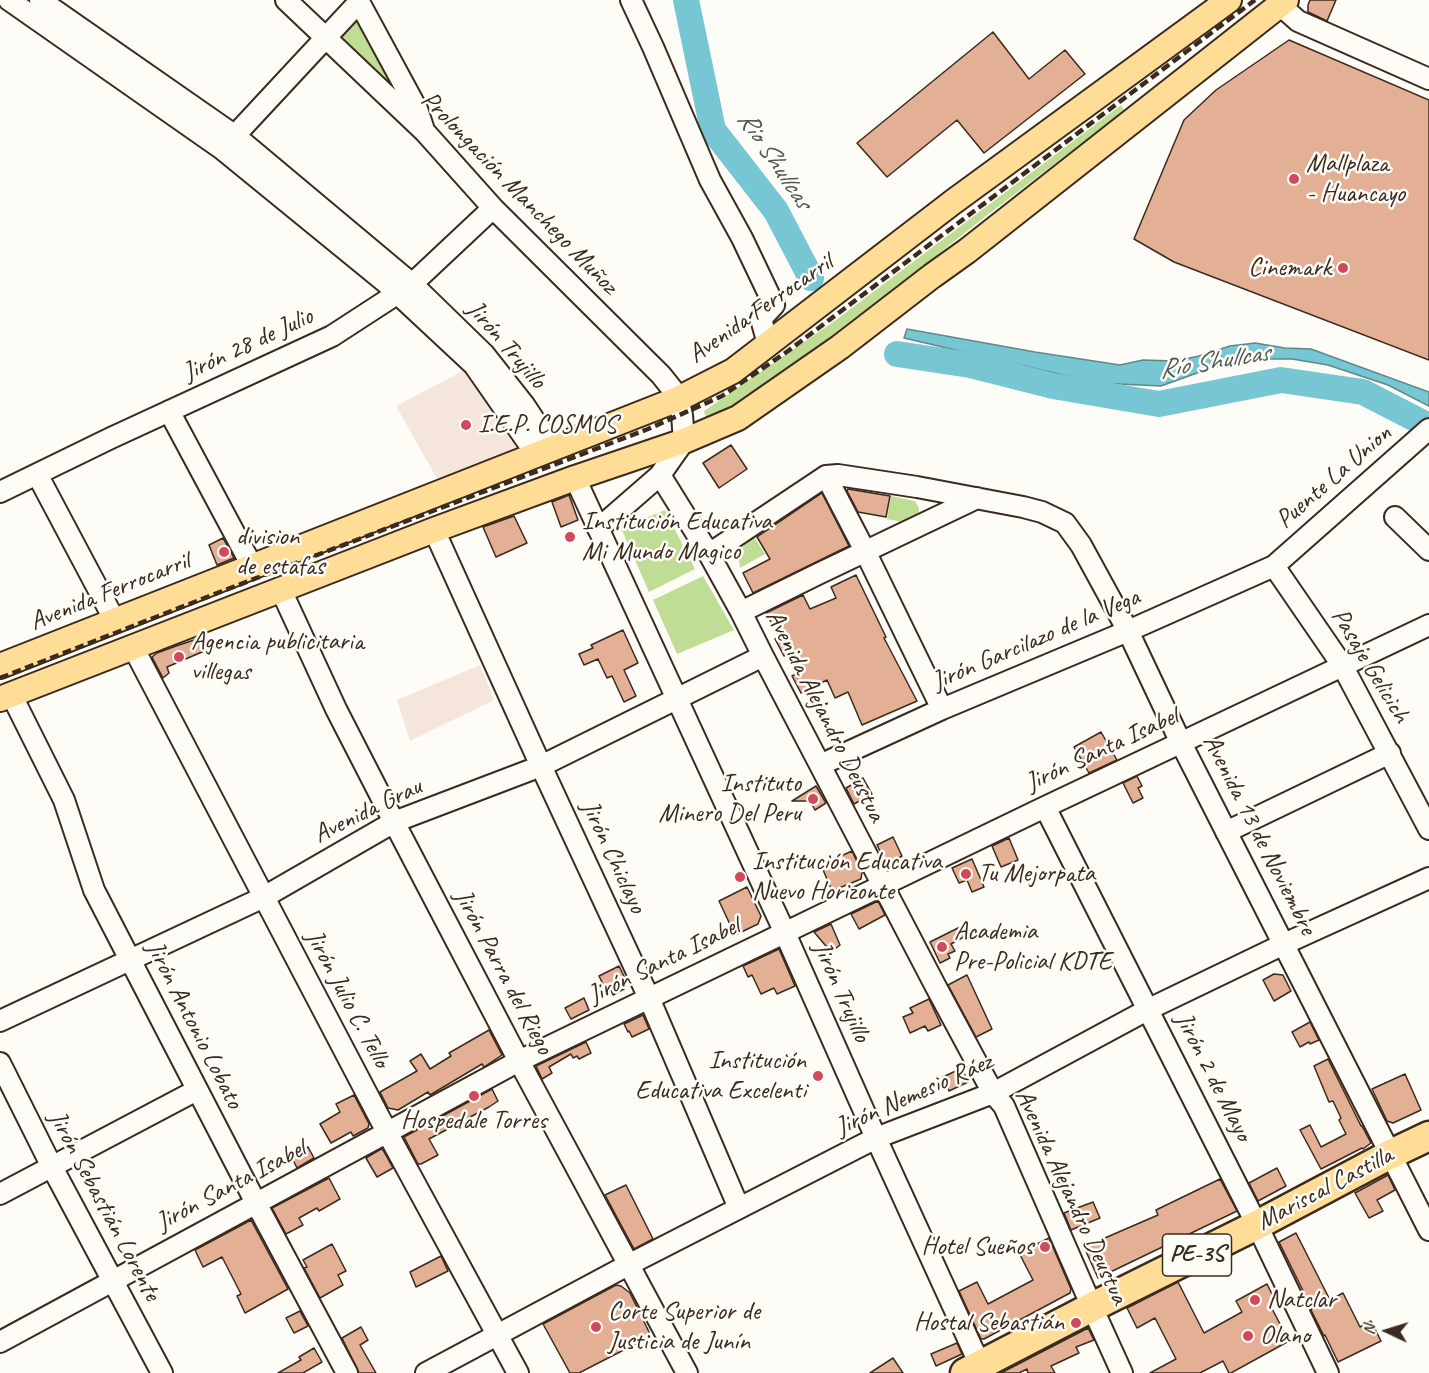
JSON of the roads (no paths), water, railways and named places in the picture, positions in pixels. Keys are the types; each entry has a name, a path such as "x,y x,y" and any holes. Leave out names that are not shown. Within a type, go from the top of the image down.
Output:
{"highway":[{"name":"Mariscal Castilla","path":"972,1369 1429,1136"}],"main road":[{"name":"Avenida Ferrocarril","path":"0,666 542,448 678,399 733,371 953,202 1229,0"},
{"path":"5,696 434,530 684,441 738,418 840,347 956,260 1208,63 1281,2"}],"street":[{"name":"Jirón Trujillo","path":"9,0 35,5 228,142 484,354 525,406 542,448"},
{"name":"Prolongación Manchego Muñoz","path":"286,0 425,132 492,208 661,375 678,399 684,441"},
{"path":"631,0 710,180 742,238 774,305 761,319 768,344"},
{"path":"228,142 358,1 417,109 425,132"},
{"path":"1281,2 1298,21 1429,80"},
{"name":"Jirón 28 de Julio","path":"0,492 332,336 406,289 492,208"},
{"path":"169,411 252,566"},
{"name":"Puente La Union","path":"1274,566 1429,429"},
{"path":"598,529 660,475 684,441"},
{"path":"37,474 115,621"},
{"name":"Avenida Alejandro Deustua","path":"660,475 709,554 741,612 993,1093 1004,1106 1122,1373"},
{"name":"Avenida 13 de Noviembre","path":"826,476 838,475 977,498 1042,512 1065,523 1081,545 1128,632 1181,743 1429,1230"},
{"path":"709,554 826,476 942,709"},
{"name":"Jirón Trujillo","path":"575,478 785,933 876,1138 972,1369"},
{"path":"917,487 925,496 927,509 924,523"},
{"path":"741,612 977,498"},
{"path":"1395,517 1429,550"},
{"name":"Jirón Chiclayo","path":"434,530 649,999 739,1208"},
{"name":"Jirón Garcilazo de la Vega","path":"820,765 942,709 1128,632 1274,566"},
{"name":"Pasaje Gelicich","path":"1274,566 1342,665 1429,829"},
{"name":"Jirón Parra del Riego","path":"280,590 336,709 394,822 519,1061 687,1373"},
{"name":"Jirón Santa Isabel","path":"0,1342 519,1061 1342,665 1429,626"},
{"name":"Jirón Julio C. Tello","path":"133,647 387,1132 518,1373"},
{"name":"Avenida Grau","path":"0,1021 264,897 394,822 541,766 763,656"},
{"name":"Jirón Antonio Lobato","path":"5,696 64,800 94,890 347,1373"},
{"path":"1226,832 1390,753"},
{"name":"Jirón 2 de Mayo","path":"1045,807 1149,1009 1328,1373"},
{"name":"Jirón Nemesio Ráez","path":"426,1373 628,1265 876,1138 993,1093 1149,1009 1429,878"},
{"name":"Jirón Sebastián Lorente","path":"0,1063 52,1167 162,1373"},
{"path":"0,1194 197,1090"}],"water":[{"path":"907,329 1120,365 1143,360 1175,361 1230,346 1255,343 1311,349 1429,392 1429,406 1388,385 1328,365 1292,359 1254,359 1211,368 1161,386 1097,383 904,338"}],"waterway":[{"name":"Rio Shullcas","path":"686,0 713,130 776,211 811,278"},
{"name":"Río Shullcas","path":"897,354 970,365 1053,386 1159,404 1281,380 1363,392 1429,426"}],"railway":[{"path":"0,678 648,429 722,396 788,351 1255,0"}],"place":[{"name":"Mallplaza - Huancayo","path":"1294,179"},
{"name":"Cinemark","path":"1343,268"},
{"name":"I.E.P. COSMOS","path":"466,425"},
{"name":"Institución Educativa Mi Mundo Magico","path":"570,537"},
{"name":"division de estafas","path":"224,552"},
{"name":"Agencia publicitaria villegas","path":"179,657"},
{"name":"Instituto Minero Del Peru","path":"813,799"},
{"name":"Tu Mejorpata","path":"966,874"},
{"name":"Institución Educativa Nuevo Horizonte","path":"740,877"},
{"name":"Academia Pre-Policial KDTE","path":"942,947"},
{"name":"Institución Educativa Excelenti","path":"818,1076"},
{"name":"Hospedale Torres","path":"474,1096"},
{"name":"Hotel Sueños","path":"1045,1247"},
{"name":"Natclar","path":"1255,1300"},
{"name":"Hostal Sebastián","path":"1076,1323"},
{"name":"Corte Superior de Justicia de Junín","path":"596,1327"},
{"name":"Olano","path":"1248,1336"}]}
